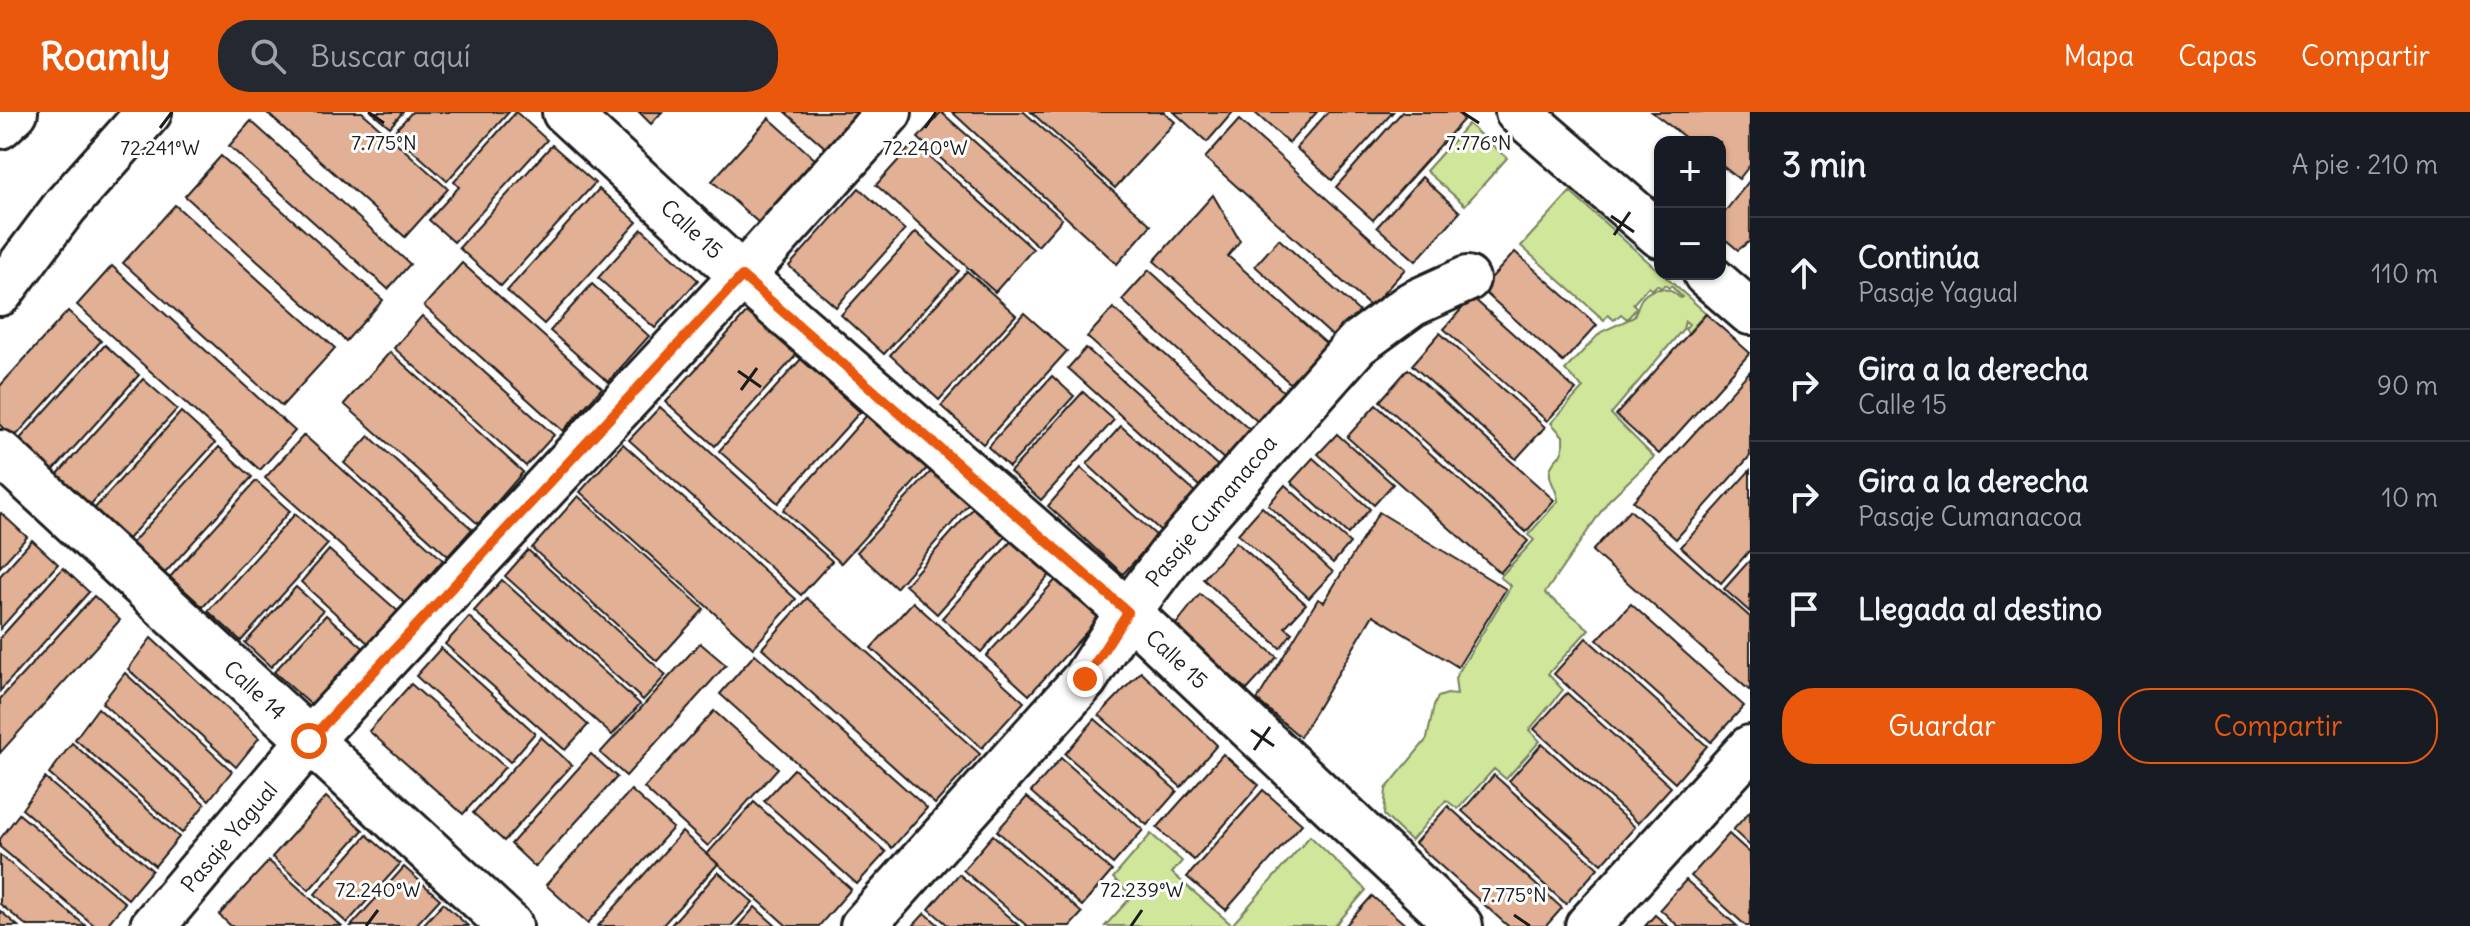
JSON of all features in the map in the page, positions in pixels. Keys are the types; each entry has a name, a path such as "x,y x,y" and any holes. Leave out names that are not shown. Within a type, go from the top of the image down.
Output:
{"main road":[{"path":"0,126 15,112"},
{"path":"0,293 66,205 149,112"},
{"name":"Calle 15","path":"565,112 742,276 1128,612 1460,926"},
{"name":"Pasaje Yagual","path":"153,926 309,741 742,276 889,112"},
{"path":"1518,112 1654,230"},
{"name":"Pasaje Cumanacoa","path":"863,926 1085,679 1128,612 1173,552 1357,344 1412,304 1467,279"},
{"path":"1713,280 1750,312"},
{"name":"Calle 14","path":"0,453 510,926"},
{"path":"1588,926 1750,748"}],"green space":[{"path":"1468,124 1507,158 1465,205 1426,171"},
{"path":"1570,192 1654,267 1654,280 1669,280 1706,313 1688,333 1685,329 1689,324 1685,321 1683,329 1611,414 1654,457 1609,500 1545,593 1589,629 1548,674 1563,690 1529,730 1540,741 1506,779 1494,769 1458,809 1446,800 1411,841 1384,815 1386,789 1427,739 1438,697 1457,695 1455,678 1511,586 1500,577 1534,540 1528,535 1558,501 1550,471 1562,453 1563,436 1551,423 1583,388 1565,370 1601,332 1634,317 1646,294 1661,289 1682,297 1671,286 1661,288 1657,285 1652,290 1648,287 1633,304 1637,308 1627,319 1621,314 1614,320 1608,315 1604,320 1521,246"},
{"path":"1151,834 1182,861 1172,873 1232,925 1310,836 1366,890 1335,926 1105,926 1132,896 1113,878"}],"building":[{"path":"266,112 362,112 448,189 405,237"},
{"path":"372,112 403,112 390,127"},
{"path":"412,112 509,112 447,181 393,133"},
{"path":"516,112 547,140 454,242 429,220 459,187 454,182"},
{"path":"639,112 662,112 651,124"},
{"path":"785,112 862,112 828,150"},
{"path":"941,112 1062,219 1038,246 918,138"},
{"path":"952,112 1024,112 1151,225 1117,264"},
{"path":"1031,112 1164,112 1175,122 1115,188"},
{"path":"1174,112 1233,112 1207,142"},
{"path":"1254,112 1317,112 1289,143"},
{"path":"1328,112 1393,112 1332,180 1296,148"},
{"path":"1402,112 1457,112 1464,119 1373,220 1336,187"},
{"path":"1652,112 1750,112 1750,165 1739,179 1726,169 1726,136 1683,136"},
{"path":"769,118 817,161 760,224 712,181"},
{"path":"1239,120 1405,269 1371,307 1205,158"},
{"path":"251,121 410,264 388,289 229,146"},
{"path":"914,143 1033,249 995,292 876,185"},
{"path":"552,145 595,183 501,286 459,248"},
{"path":"221,156 383,300 346,341 185,196"},
{"path":"1422,177 1460,212 1416,261 1377,227"},
{"path":"1750,180 1750,241 1738,250 1726,240 1726,210"},
{"path":"859,188 905,230 836,307 789,266"},
{"path":"599,189 637,222 544,324 507,291"},
{"path":"1213,195 1240,241 1228,256 1327,344 1291,384 1154,261"},
{"path":"175,205 335,348 282,406 123,263"},
{"path":"642,229 698,280 655,328 598,278"},
{"path":"916,232 959,271 884,354 841,315"},
{"path":"1279,239 1363,315 1339,342 1255,266"},
{"path":"1515,252 1597,325 1563,362 1481,289"},
{"path":"462,263 602,388 563,431 424,306"},
{"path":"112,266 295,431 260,470 77,305"},
{"path":"1149,270 1284,392 1258,422 1122,300"},
{"path":"967,271 1016,315 939,400 890,355"},
{"path":"592,284 649,336 608,382 550,331"},
{"path":"1472,297 1576,390 1547,421 1444,329"},
{"path":"1113,308 1251,431 1225,460 1087,337"},
{"path":"750,309 799,352 715,446 666,402"},
{"path":"68,311 101,341 14,438 0,425 0,386"},
{"path":"1024,313 1067,351 983,444 941,406"},
{"path":"1706,314 1750,353 1659,454 1616,415"},
{"path":"422,316 554,435 526,466 394,348"},
{"path":"1440,333 1545,427 1516,459 1412,365"},
{"path":"105,345 139,375 52,472 18,441"},
{"path":"1086,348 1218,466 1199,486 1068,368"},
{"path":"390,352 523,472 478,524 344,404"},
{"path":"801,359 860,412 778,503 719,451"},
{"path":"1408,369 1554,500 1526,532 1380,401"},
{"path":"1750,371 1750,456 1676,539 1633,501"},
{"path":"1052,376 1074,396 1009,467 988,447"},
{"path":"143,379 177,409 90,505 56,476"},
{"path":"1083,392 1114,420 1041,500 1010,472"},
{"path":"1376,405 1528,541 1500,573 1347,437"},
{"path":"660,407 832,561 801,595 629,440"},
{"path":"181,412 215,443 128,539 94,509"},
{"path":"868,414 928,467 841,563 783,510"},
{"path":"1121,426 1196,493 1162,532 1087,464"},
{"path":"1337,434 1393,484 1374,505 1318,454"},
{"path":"304,435 443,560 405,603 265,478"},
{"path":"369,436 472,529 448,556 344,463"},
{"path":"623,444 796,599 753,648 580,492"},
{"path":"219,447 252,477 165,573 132,543"},
{"path":"1313,458 1370,509 1348,534 1291,482"},
{"path":"936,466 973,499 896,588 857,552"},
{"path":"1081,468 1157,536 1123,574 1048,506"},
{"path":"1750,470 1750,550 1721,583 1681,547"},
{"path":"256,481 290,511 203,607 170,577"},
{"path":"1285,485 1350,543 1333,563 1268,505"},
{"path":"578,496 704,609 657,661 532,548"},
{"path":"977,504 1009,533 937,614 905,585"},
{"path":"1262,507 1333,572 1309,598 1238,534"},
{"path":"1630,510 1750,617 1750,691 1592,551"},
{"path":"1379,512 1506,589 1458,667 1373,615 1300,737 1257,700 1318,599 1324,602"},
{"path":"0,514 27,537 0,567"},
{"path":"295,514 328,544 241,641 208,611"},
{"path":"1016,536 1055,569 981,652 942,618"},
{"path":"32,540 58,564 0,629 0,576"},
{"path":"1236,542 1306,604 1285,627 1292,633 1280,648 1203,579"},
{"path":"329,550 400,613 370,645 301,582"},
{"path":"528,550 666,675 643,700 505,576"},
{"path":"1750,560 1750,612 1724,589"},
{"path":"63,568 89,592 0,691 0,638"},
{"path":"1060,575 1102,615 1029,695 986,656"},
{"path":"502,580 640,704 612,735 474,611"},
{"path":"296,587 323,611 271,667 245,643"},
{"path":"1200,594 1277,657 1247,690 1173,628"},
{"path":"94,596 120,620 0,753 0,699"},
{"path":"807,598 980,754 935,804 762,648"},
{"path":"913,602 1024,702 982,748 871,648"},
{"path":"1631,604 1744,706 1711,742 1597,640"},
{"path":"326,615 368,652 316,709 274,672"},
{"path":"469,617 588,725 565,750 445,644"},
{"path":"151,638 259,738 236,767 128,669"},
{"path":"1586,638 1707,746 1675,783 1554,674"},
{"path":"700,643 726,665 626,776 600,753"},
{"path":"441,648 535,733 510,762 416,676"},
{"path":"755,654 927,808 892,848 720,694"},
{"path":"1141,672 1217,745 1181,787 1099,715"},
{"path":"125,673 232,771 209,800 102,703"},
{"path":"411,684 505,767 463,814 369,731"},
{"path":"1567,693 1671,787 1638,823 1534,729"},
{"path":"98,708 205,804 182,833 75,739"},
{"path":"714,711 778,768 708,846 644,788"},
{"path":"1095,719 1177,791 1147,825 1065,754"},
{"path":"541,737 572,765 504,841 473,813"},
{"path":"72,743 179,837 155,866 49,774"},
{"path":"1542,744 1635,827 1602,864 1509,781"},
{"path":"591,754 617,777 535,867 511,844"},
{"path":"1223,754 1259,785 1194,860 1157,828"},
{"path":"1061,758 1143,830 1113,864 1031,792"},
{"path":"794,769 886,852 857,884 764,801"},
{"path":"1494,775 1598,868 1566,904 1462,811"},
{"path":"45,778 152,870 128,899 22,809"},
{"path":"631,790 673,828 588,923 546,885"},
{"path":"1263,790 1302,824 1226,910 1187,877"},
{"path":"326,797 363,830 309,890 272,857"},
{"path":"1027,797 1112,871 1082,906 997,831"},
{"path":"754,802 851,889 819,926 787,926 707,854"},
{"path":"1448,806 1562,908 1546,926 1508,926 1415,843"},
{"path":"1750,811 1750,846 1733,830"},
{"path":"19,814 125,903 106,926 95,926 0,847 0,839"},
{"path":"682,832 718,864 662,926 598,926"},
{"path":"1729,834 1750,853 1750,926 1746,926 1691,876"},
{"path":"367,835 400,864 347,923 315,894"},
{"path":"993,835 1082,913 1070,926 1027,926 963,870"},
{"path":"0,855 86,926 27,926 0,904"},
{"path":"269,861 341,926 231,926 219,915"},
{"path":"404,867 440,899 415,926 351,926"},
{"path":"718,872 753,902 731,926 670,926"},
{"path":"959,874 1019,926 949,926 929,909"},
{"path":"1686,880 1737,926 1678,926 1660,909"},
{"path":"1372,896 1407,926 1345,926"},
{"path":"443,903 468,926 422,926"},
{"path":"755,907 776,926 738,926"},
{"path":"0,911 18,926 0,926"},
{"path":"925,913 940,926 913,926"},
{"path":"1655,915 1668,926 1645,926"}],"route":[{"path":"309,741 742,276 1128,612 1085,679"}]}
